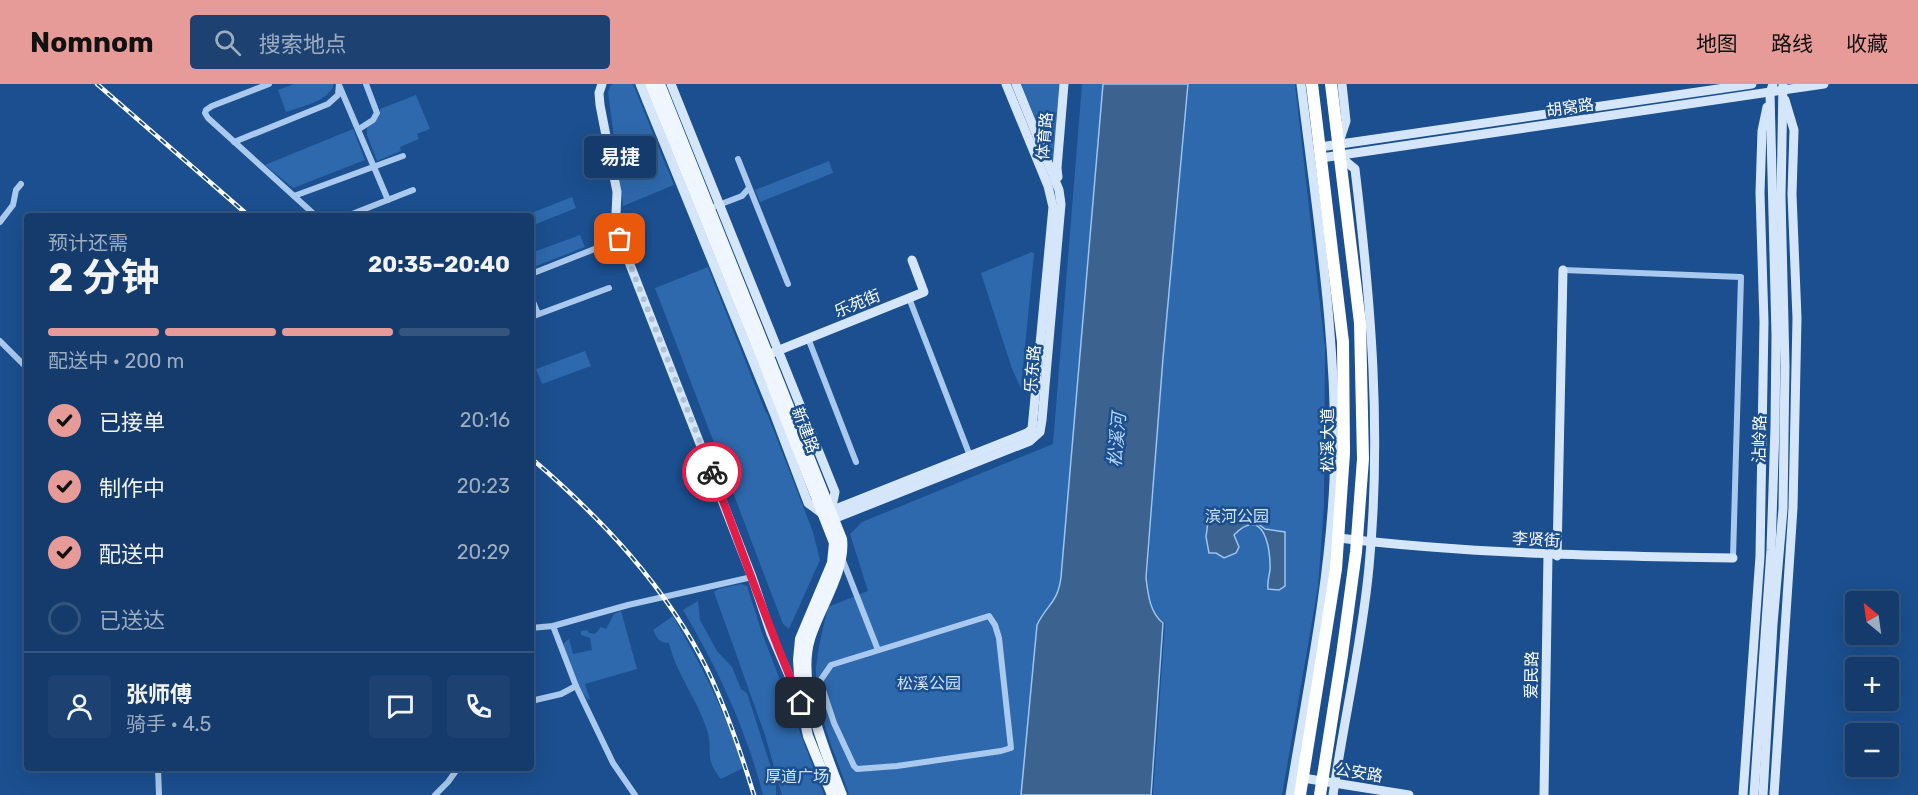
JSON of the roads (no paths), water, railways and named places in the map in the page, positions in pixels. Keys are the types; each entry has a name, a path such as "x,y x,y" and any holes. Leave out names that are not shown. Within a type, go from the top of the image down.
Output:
{"highway":[{"name":"松溪大道","path":"1300,795 1336,569 1344,453 1343,342 1312,84"},
{"path":"1320,795 1329,783 1357,540 1363,459 1360,322 1331,84"}],"main road":[{"path":"602,84 599,93 600,105 617,192 616,214 620,239 752,577 771,634 801,703"},
{"path":"640,84 774,413 808,503 829,517"},
{"name":"新建路","path":"650,84 829,517 842,539 842,558 809,642 808,682 818,733 843,795"},
{"name":"新建路","path":"660,84 714,207 773,352 829,517 834,550 832,562 800,639 798,660 801,703 808,736 832,795"},
{"path":"671,84 714,207"},
{"name":"乐东路","path":"829,517 1028,433 1032,429 1035,418 1053,207 1048,186 1006,84"},
{"name":"乐东路","path":"829,517 1030,441 1040,432 1061,204 1059,190 1016,84"},
{"name":"体育路","path":"1059,190 1057,168 1064,84"},
{"path":"1290,795 1324,591 1334,480 1329,319 1301,84"},
{"path":"1333,795 1329,783 1369,569 1376,426 1367,271 1355,169 1339,150 1346,121 1342,84"},
{"name":"胡窝路","path":"1320,153 1752,84"},
{"name":"胡窝路","path":"1339,150 1772,88 1824,84"},
{"path":"1774,795 1793,508 1797,318 1792,194 1794,130 1783,87"},
{"name":"沾岭路","path":"1763,795 1773,624 1783,508 1785,366 1781,197 1783,87"},
{"path":"1743,795 1760,555 1764,322 1760,193 1762,131 1772,88"},
{"name":"沾岭路","path":"1754,795 1772,550 1776,335 1772,88"},
{"path":"909,298 924,292 912,260"},
{"name":"爱民路","path":"1544,795 1563,270"},
{"name":"乐苑街","path":"773,352 909,298"},
{"name":"李贤街","path":"1339,538 1552,555 1733,558"},
{"name":"公安路","path":"1303,778 1409,795"}],"street":[{"path":"270,84 206,110 205,113 313,213"},
{"path":"234,142 328,104 338,95 339,84 388,200"},
{"path":"359,129 373,120 377,113 366,84"},
{"path":"294,196 403,156"},
{"path":"738,159 788,284"},
{"path":"0,222 13,205 16,190 21,184"},
{"path":"714,207 742,196 749,188"},
{"path":"355,213 413,190"},
{"path":"534,273 620,239"},
{"path":"1563,270 1741,277 1733,558"},
{"path":"534,316 609,288"},
{"path":"909,298 970,456"},
{"path":"808,338 856,462"},
{"path":"0,341 24,365"},
{"path":"842,558 878,650"},
{"path":"534,628 554,626 628,605 752,577"},
{"path":"989,616 999,638 1011,748 1001,752 907,765 857,769 847,754 820,681 831,665 878,650 989,616"},
{"path":"554,626 576,686 613,763 635,795"},
{"path":"534,701 561,694 576,686"},
{"path":"158,771 159,795"},
{"path":"435,795 456,771"}],"water":[{"name":"松溪河","path":"1103,84 1188,84 1146,578 1152,609 1163,623 1151,795 1021,795 1037,625 1060,586"},
{"path":"1212,519 1252,519 1265,529 1285,532 1285,586 1279,590 1268,589 1269,551 1267,541 1258,527 1252,525 1244,527 1234,535 1239,547 1236,553 1224,558 1216,553 1209,553 1206,537 1208,521"}],"railway":[{"path":"97,84 246,213"},
{"path":"534,461 607,530 673,611 715,686 754,795"}],"place":[{"name":"易捷","path":"620,239"}],"park label":[{"name":"滨河公园","path":"1237,516"},
{"name":"松溪公园","path":"929,683"},
{"name":"厚道广场","path":"797,776"}]}
